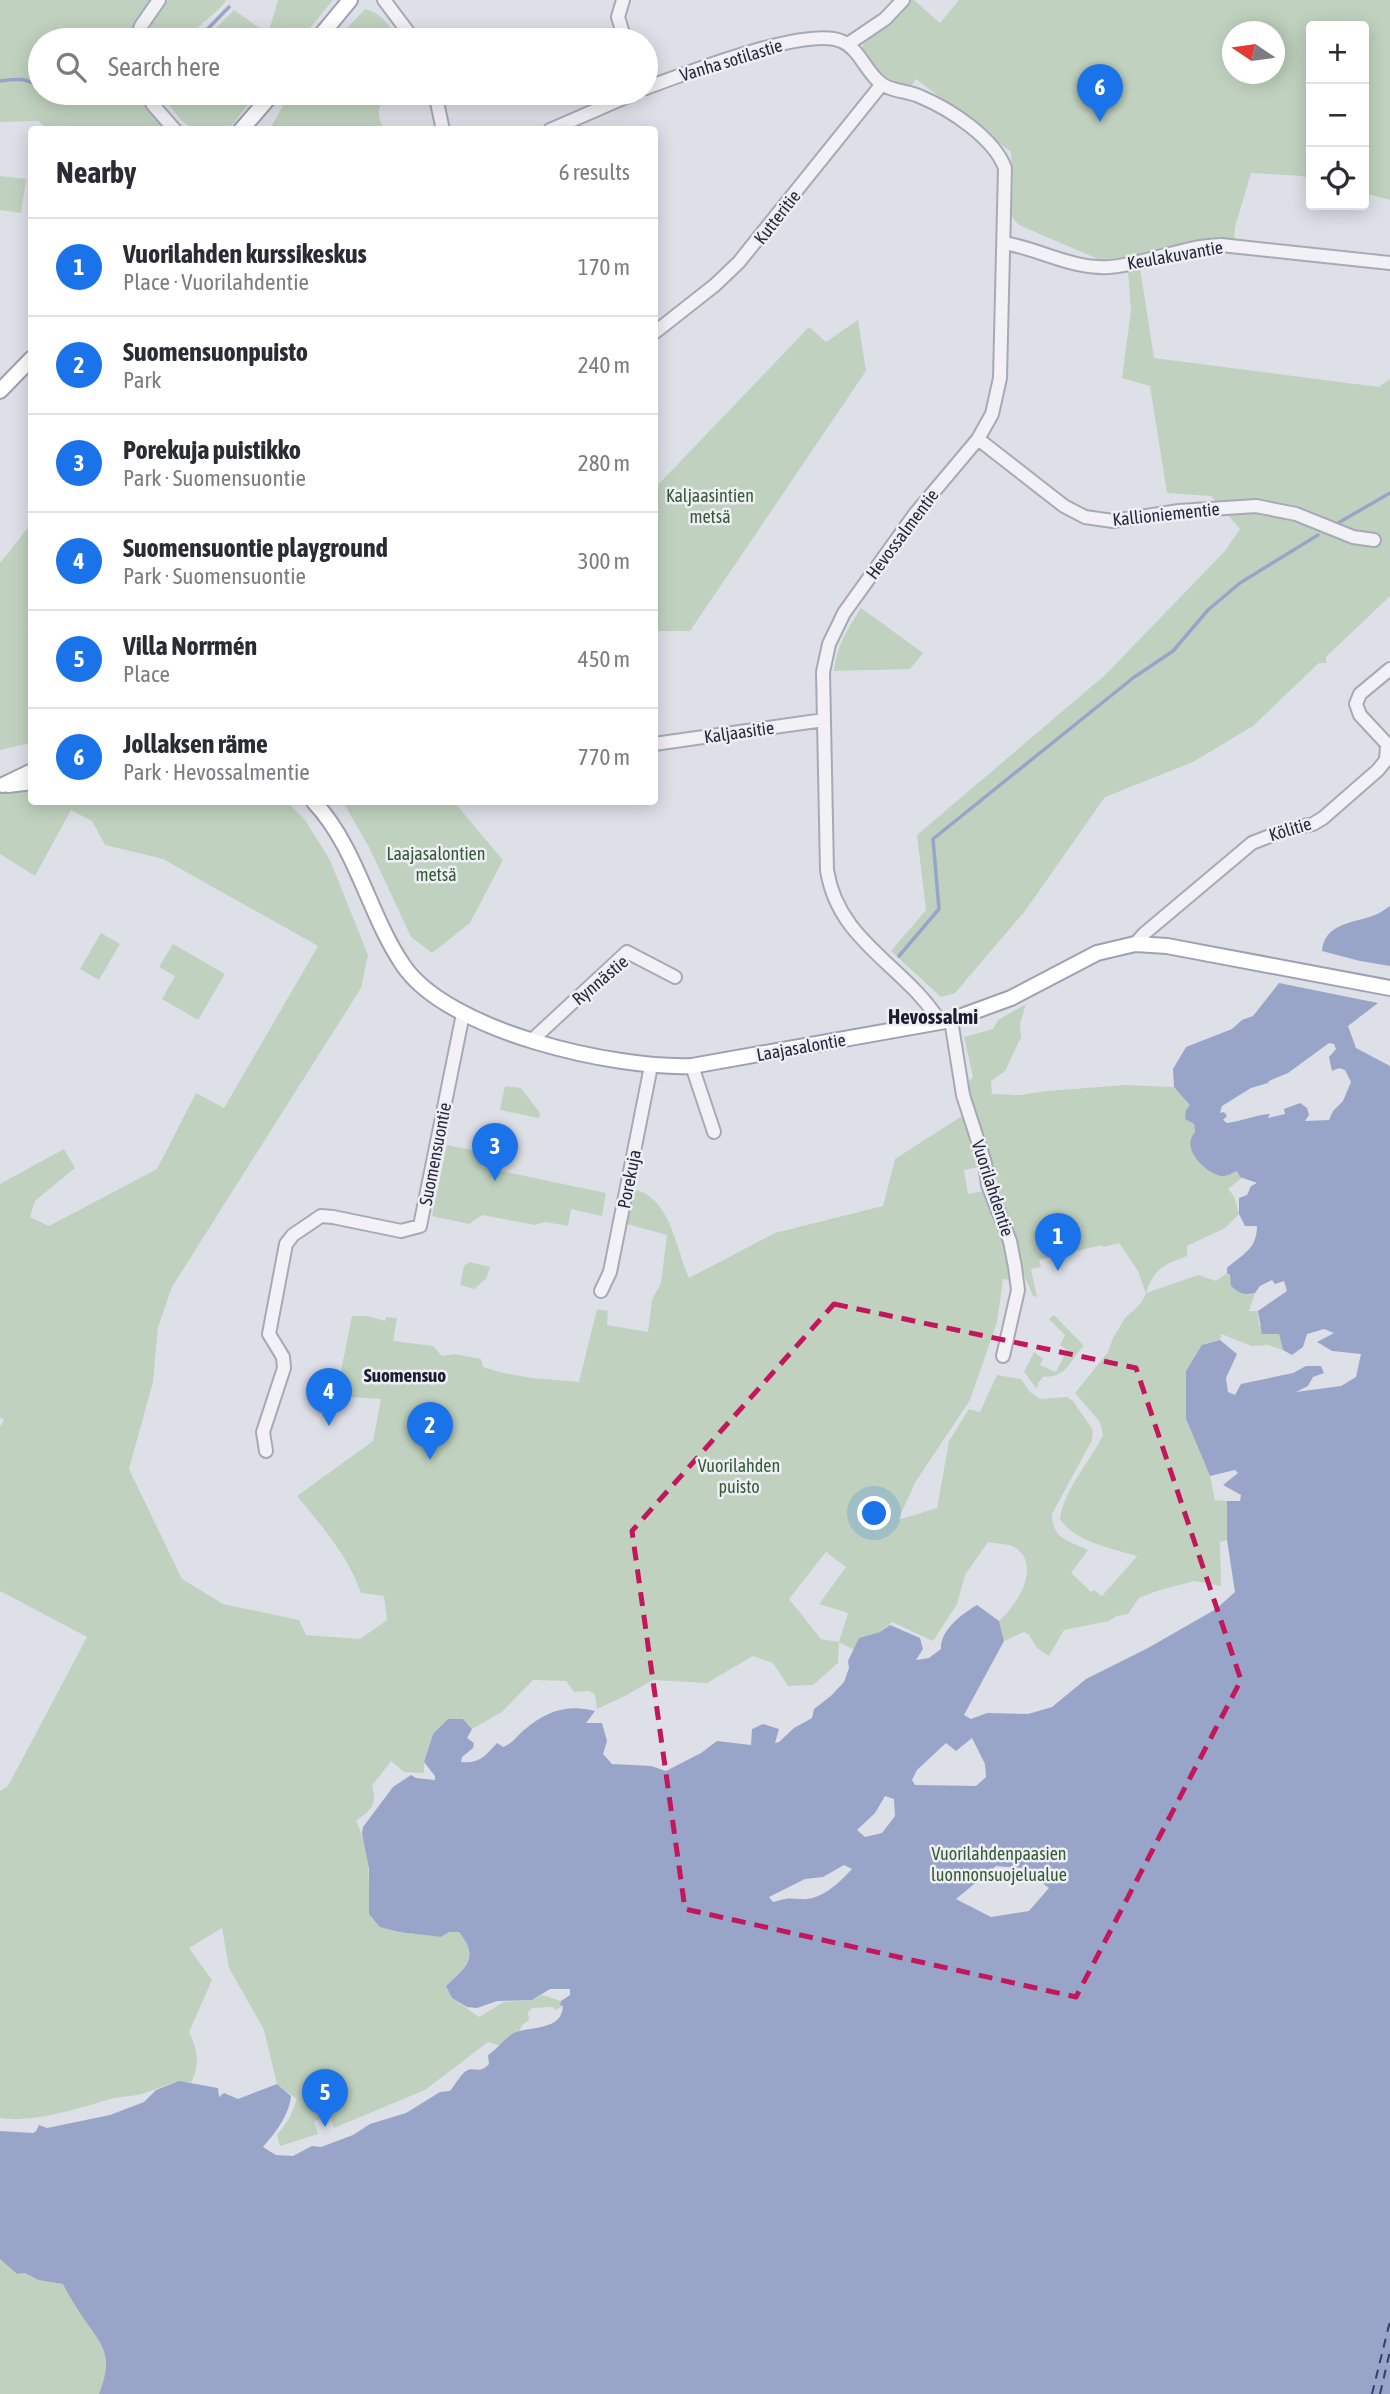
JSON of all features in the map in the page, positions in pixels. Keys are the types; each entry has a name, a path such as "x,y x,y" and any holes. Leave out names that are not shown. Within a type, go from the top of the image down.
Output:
{"main road":[{"path":"327,28 349,0"},
{"path":"245,126 263,105"},
{"path":"0,391 28,362"},
{"path":"1,786 28,773"},
{"path":"1,786 28,783"},
{"name":"Laajasalontie","path":"316,805 338,831 402,964 420,984 463,1014 484,1024 575,1051 651,1066 692,1066 945,1021 1011,998 1097,953 1135,944 1167,946 1390,988"}],"street":[{"path":"140,28 159,0"},
{"path":"384,0 405,28"},
{"path":"621,28 618,18 623,0"},
{"path":"882,84 848,44 885,19 903,0"},
{"name":"Vanha sotilastie","path":"658,84 778,44 835,39 848,44"},
{"name":"Hevossalmentie","path":"882,84 931,101 982,136 996,150 1005,174 1000,378 992,414 978,439 899,534 838,622 824,662 827,870 833,897 850,927 945,1021"},
{"name":"Kutteritie","path":"658,330 715,285 747,253 882,84"},
{"path":"154,105 171,126"},
{"path":"438,105 442,126"},
{"path":"559,126 607,105"},
{"name":"Keulakuvantie","path":"1004,243 1032,249 1060,261 1099,267 1123,265 1221,245 1390,263"},
{"name":"Kallioniementie","path":"978,439 1064,506 1085,517 1113,521 1179,511 1256,506 1296,514 1353,537 1374,540"},
{"name":"Kölitie","path":"1135,944 1252,842 1285,830 1313,824 1331,813 1378,770 1386,760 1387,744 1360,715 1356,704 1360,694 1390,670"},
{"name":"Kaljaasitie","path":"658,743 824,720"},
{"name":"Rynnästie","path":"532,1040 627,952 675,977"},
{"name":"Suomensuontie","path":"266,1451 263,1432 284,1368 284,1357 270,1339 269,1327 286,1244 293,1235 321,1216 401,1231 420,1226 463,1014"},
{"name":"Vuorilahdentie","path":"945,1021 985,1163 988,1185 1010,1241 1016,1267 1018,1290 1003,1356"},
{"name":"Porekuja","path":"601,1292 610,1272 651,1066"},
{"path":"692,1066 714,1132"}],"highlighted area":[{"path":"834,1304 1136,1368 1241,1680 1076,1997 685,1909 632,1531"}],"green space":[{"path":"0,0 152,0 133,28 28,28 28,105 146,105 164,126 45,126 38,121 0,122"},
{"path":"168,0 226,1 197,28 149,28 155,15"},
{"path":"278,0 333,0 310,28 270,28"},
{"path":"910,0 914,0 940,23 959,0 1390,0 1390,200 1369,194 1369,21 1306,21 1306,177 1251,173 1235,227 1234,241 1100,260 1019,225 1011,216 1011,152 916,79 910,88 882,74 862,51 863,44"},
{"path":"365,9 381,17 391,28 347,28"},
{"path":"234,10 260,28 216,28"},
{"path":"169,105 248,105 231,126 189,126"},
{"path":"283,105 381,105 379,111 383,126 272,126"},
{"path":"0,176 26,179 21,213 0,210"},
{"path":"1140,268 1154,358 1379,387 1390,379 1390,596 1326,657 1326,663 1319,663 1253,726 1193,762 1105,797 1025,911 955,993 941,997 891,951 926,910 917,835 1105,675 1225,551 1240,529 1211,496 1167,493 1150,386 1122,378 1131,310 1128,271"},
{"name":"Kaljaasintien metsä","path":"858,320 866,371 690,631 658,631 658,485 809,327 826,342"},
{"path":"28,528 28,744 0,750 0,563"},
{"path":"861,608 923,653 910,669 834,671 840,646"},
{"name":"Vuorilahden puisto","path":"28,788 28,805 290,805 305,820 330,860 368,955 361,988 172,1287 158,1327 153,1382 129,1469 182,1579 223,1604 299,1620 306,1635 360,1639 387,1620 384,1596 361,1593 342,1554 297,1496 373,1441 381,1399 336,1396 352,1316 367,1316 385,1321 386,1317 397,1318 393,1341 433,1346 442,1356 455,1354 481,1359 483,1367 499,1372 579,1382 597,1309 608,1311 607,1325 648,1332 652,1300 661,1283 667,1235 627,1224 634,1189 646,1194 664,1213 689,1278 775,1233 883,1206 895,1159 965,1114 979,1167 964,1170 968,1194 984,1191 1005,1243 1011,1280 1003,1279 997,1322 970,1400 916,1481 898,1520 937,1508 949,1441 969,1409 980,1412 997,1375 1021,1379 1030,1392 1040,1399 1067,1397 1073,1401 1093,1430 1092,1440 1052,1514 1058,1534 1088,1550 1071,1573 1091,1592 1094,1590 1102,1596 1137,1556 1084,1539 1066,1527 1060,1519 1072,1486 1103,1435 1100,1422 1075,1393 1108,1352 1125,1318 1146,1294 1138,1271 1119,1243 1039,1260 1041,1267 1031,1269 1037,1297 1033,1296 1025,1277 1017,1247 990,1177 966,1084 973,1077 964,1037 993,1029 998,1020 1026,1004 1020,1024 1021,1037 1005,1071 991,1081 992,1094 1020,1095 1125,1085 1174,1087 1191,1105 1195,1132 1211,1170 1224,1176 1237,1171 1242,1178 1228,1189 1234,1196 1239,1214 1225,1228 1187,1246 1187,1256 1160,1269 1152,1278 1146,1293 1198,1275 1216,1281 1227,1273 1248,1295 1255,1293 1249,1311 1258,1311 1259,1325 1279,1334 1283,1350 1268,1345 1252,1346 1221,1334 1220,1340 1202,1345 1186,1419 1210,1476 1215,1500 1227,1501 1227,1540 1220,1542 1221,1586 1194,1581 1139,1598 1128,1614 1109,1621 1064,1630 1049,1656 1037,1648 1024,1632 1004,1641 999,1621 1024,1586 1027,1565 1023,1556 1013,1546 988,1542 965,1575 957,1604 933,1641 892,1622 880,1632 859,1638 854,1650 839,1642 838,1663 813,1685 788,1686 773,1663 753,1656 707,1683 653,1680 597,1709 595,1694 589,1691 574,1692 566,1681 533,1680 502,1712 472,1729 463,1719 433,1734 424,1762 424,1773 404,1772 391,1761 372,1786 374,1798 371,1807 356,1821 367,1855 369,1914 399,1932 441,1937 449,1932 459,1931 465,1940 469,1955 467,1962 446,1986 452,1998 479,2017 504,2002 532,2000 542,1995 561,2001 560,2005 563,2006 555,2010 553,2007 532,2008 528,2012 529,2020 501,2046 488,2042 425,2090 334,2128 330,2117 314,2121 318,2134 280,2146 277,2135 289,2119 297,2099 277,2084 264,2030 229,1968 222,1928 189,1948 212,1980 189,2032 197,2057 191,2083 173,2083 140,2094 40,2117 0,2118 0,1791 8,1786 87,1637 0,1591 0,1427 4,1420 0,1417 0,1184 64,1149 75,1168 35,1201 30,1217 49,1226 157,1169 196,1093 224,1108 318,946 163,859 105,845 92,821 71,810 35,876 0,854 0,793","holes":["826,1552 846,1567 819,1604 848,1613 839,1642 821,1639 789,1599"]},
{"name":"Laajasalontien metsä","path":"345,805 457,805 503,860 470,923 432,953 411,937 370,849"},
{"path":"101,933 120,944 99,980 80,969"},
{"path":"173,944 225,974 198,1020 162,999 175,976 159,967"},
{"path":"505,1086 521,1088 540,1113 539,1118 500,1110"},
{"path":"447,1145 485,1153 482,1167 606,1193 602,1216 571,1209 568,1226 545,1222 535,1225 482,1215 469,1224 432,1216"},
{"path":"469,1262 490,1267 486,1279 474,1289 460,1285 464,1266"},
{"path":"1054,1315 1084,1346 1063,1371 1043,1377 1037,1389 1024,1372 1034,1352 1043,1359 1040,1365 1056,1372 1067,1350 1060,1345 1065,1335 1049,1319"},
{"path":"0,2259 17,2274 25,2273 38,2280 63,2284 98,2298 134,2394 0,2394"}],"water":[{"path":"1390,906 1390,966 1322,951 1324,942 1334,929 1375,915"},
{"path":"1279,983 1378,1003 1348,1026 1356,1048 1390,1066 1390,2394 99,2394 106,2369 104,2351 63,2284 38,2280 25,2273 17,2274 0,2259 0,2131 33,2133 39,2125 47,2128 110,2115 144,2102 156,2090 179,2081 218,2088 219,2097 224,2093 238,2099 277,2084 291,2096 290,2103 281,2124 263,2147 276,2155 293,2156 312,2146 321,2147 353,2135 370,2124 406,2113 440,2092 450,2091 466,2071 480,2070 489,2064 488,2055 511,2035 551,2024 561,2014 561,2001 570,1995 570,1989 550,1989 532,2000 497,2001 477,2008 467,2007 452,1998 446,1986 468,1962 469,1949 459,1932 449,1932 441,1937 399,1932 380,1927 369,1914 369,1869 363,1827 393,1787 411,1775 435,1780 424,1762 433,1734 448,1719 463,1719 472,1729 467,1738 474,1743 473,1748 462,1757 461,1762 473,1762 482,1758 497,1743 503,1747 512,1742 533,1723 549,1714 575,1708 595,1711 586,1723 602,1723 607,1741 603,1754 612,1764 651,1766 666,1771 701,1753 717,1741 751,1745 752,1729 763,1724 779,1729 775,1743 779,1742 794,1728 812,1718 814,1709 844,1682 849,1668 848,1661 859,1638 880,1632 890,1625 920,1638 923,1649 916,1660 929,1658 941,1649 944,1635 953,1623 977,1605 999,1621 1004,1641 964,1715 971,1719 987,1713 1028,1714 1052,1707 1086,1679 1216,1609 1235,1592 1227,1540 1227,1501 1240,1501 1241,1495 1223,1485 1238,1473 1235,1470 1210,1476 1186,1419 1186,1371 1202,1345 1220,1340 1237,1354 1226,1378 1228,1392 1235,1395 1241,1384 1293,1373 1306,1366 1321,1366 1324,1373 1313,1377 1308,1386 1296,1392 1341,1386 1356,1377 1361,1354 1332,1351 1317,1342 1334,1333 1324,1329 1307,1334 1303,1347 1292,1355 1283,1350 1279,1334 1262,1334 1258,1311 1287,1291 1284,1281 1275,1284 1272,1280 1260,1286 1255,1293 1248,1294 1231,1286 1227,1268 1248,1251 1254,1241 1257,1226 1245,1226 1239,1214 1239,1198 1247,1195 1251,1186 1257,1183 1240,1177 1237,1171 1225,1176 1215,1174 1196,1159 1190,1145 1195,1132 1194,1124 1185,1119 1190,1105 1174,1087 1173,1069 1186,1047 1232,1029 1242,1020 1253,1016","holes":["1329,1043 1334,1044 1336,1049 1329,1057 1332,1071 1339,1068 1345,1070 1351,1082 1343,1101 1333,1111 1329,1120 1305,1121 1309,1115 1307,1108 1300,1103 1284,1109 1285,1114 1268,1118 1270,1114 1227,1123 1223,1120 1227,1116 1224,1112 1220,1113 1222,1106 1251,1088 1288,1073","972,1738 985,1764 986,1777 976,1786 915,1785 912,1780 917,1770 946,1743 956,1751","885,1796 894,1799 895,1816 882,1833 865,1837 857,1830 875,1813","844,1865 852,1869 835,1885 815,1897 773,1902 769,1897 805,1879 823,1877","996,1866 1022,1868 1049,1888 1029,1911 991,1917 956,1899"]}],"waterway":[{"path":"209,28 229,7"},
{"path":"0,81 28,82"},
{"path":"1338,523 1390,493"},
{"path":"899,956 939,909 933,839 1133,678 1173,651 1208,610 1240,583 1318,535"}],"ferry route":[{"path":"1372,2394 1390,2321"},
{"path":"1380,2394 1390,2351"}],"place":[{"name":"Jollaksen räme","path":"1100,122"},
{"name":"Porekuja puistikko","path":"495,1181"},
{"name":"Vuorilahden kurssikeskus","path":"1058,1271"},
{"name":"Suomensuontie playground","path":"329,1426"},
{"name":"Suomensuonpuisto","path":"430,1460"},
{"name":"Villa Norrmén","path":"325,2127"}],"district":[{"name":"Hevossalmi","path":"933,1016"},
{"name":"Suomensuo","path":"405,1375"}],"park label":[{"name":"Vuorilahdenpaasien luonnonsuojelualue","path":"999,1863"}]}
